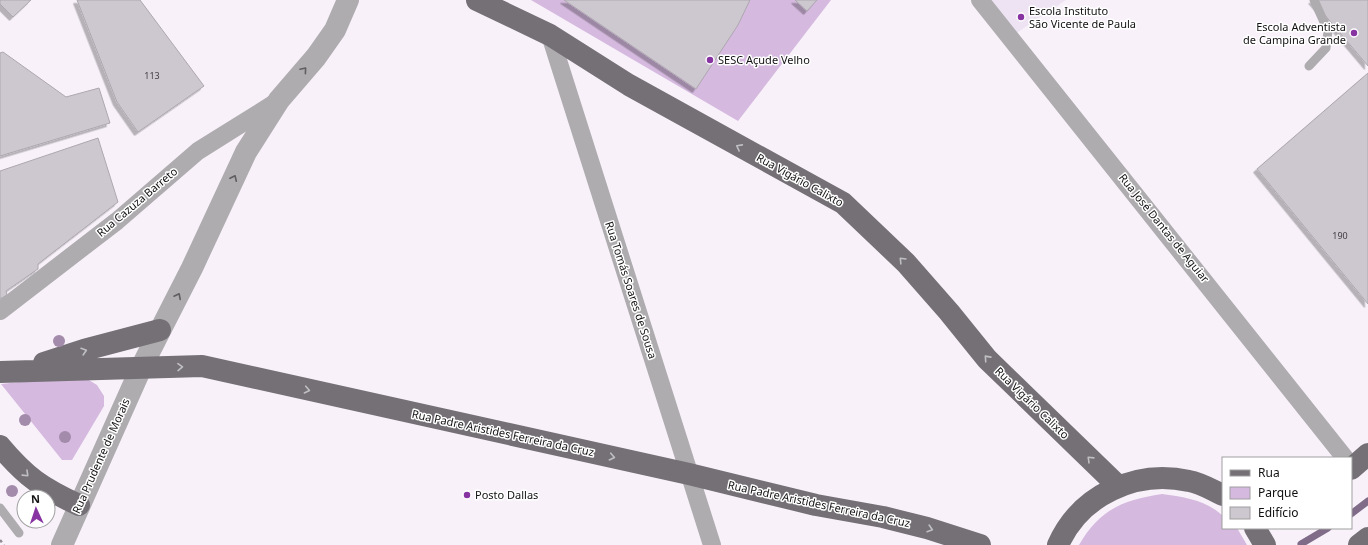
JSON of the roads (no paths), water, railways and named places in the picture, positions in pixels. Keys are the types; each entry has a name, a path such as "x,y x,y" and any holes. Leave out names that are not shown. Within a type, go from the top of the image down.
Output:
{"main road":[{"name":"Rua Vigário Calixto","path":"477,0 550,35 629,85 843,203 906,263 949,312 987,359 1118,486"},
{"path":"10,372 84,350 160,330"},
{"name":"Rua Padre Aristides Ferreira da Cruz","path":"10,372 202,366 690,474 816,505 883,517 927,528 980,545"},
{"path":"0,446 33,480 53,493 79,505"},
{"path":"1058,545 1063,534 1078,514 1096,498 1118,486 1154,477 1190,481 1222,495"},
{"path":"1256,529 1265,545"},
{"path":"1359,545 1368,538"}],"street":[{"name":"Rua Cazuza Barreto","path":"160,330 192,268 246,152 279,100 316,57 335,30 348,0"},
{"name":"Rua José Dantas de Aguiar","path":"980,0 1349,457"},
{"name":"Rua Tomás Soares de Sousa","path":"550,35 712,545"},
{"name":"Rua Cazuza Barreto","path":"0,311 117,221 198,151 279,100"},
{"name":"Rua Prudente de Morais","path":"62,545 141,368 160,330"}],"lane":[{"path":"1309,66 1326,48 1328,31 1314,0"},
{"path":"0,508 19,532"}],"waterway":[{"path":"1352,513 1368,501"},
{"path":"1301,544 1326,529"}],"place":[{"name":"Escola Instituto São Vicente de Paula","path":"1021,17"},
{"name":"Escola Adventista de Campina Grande","path":"1354,33"},
{"name":"SESC Açude Velho","path":"710,60"},
{"name":"Posto Dallas","path":"467,495"}]}
